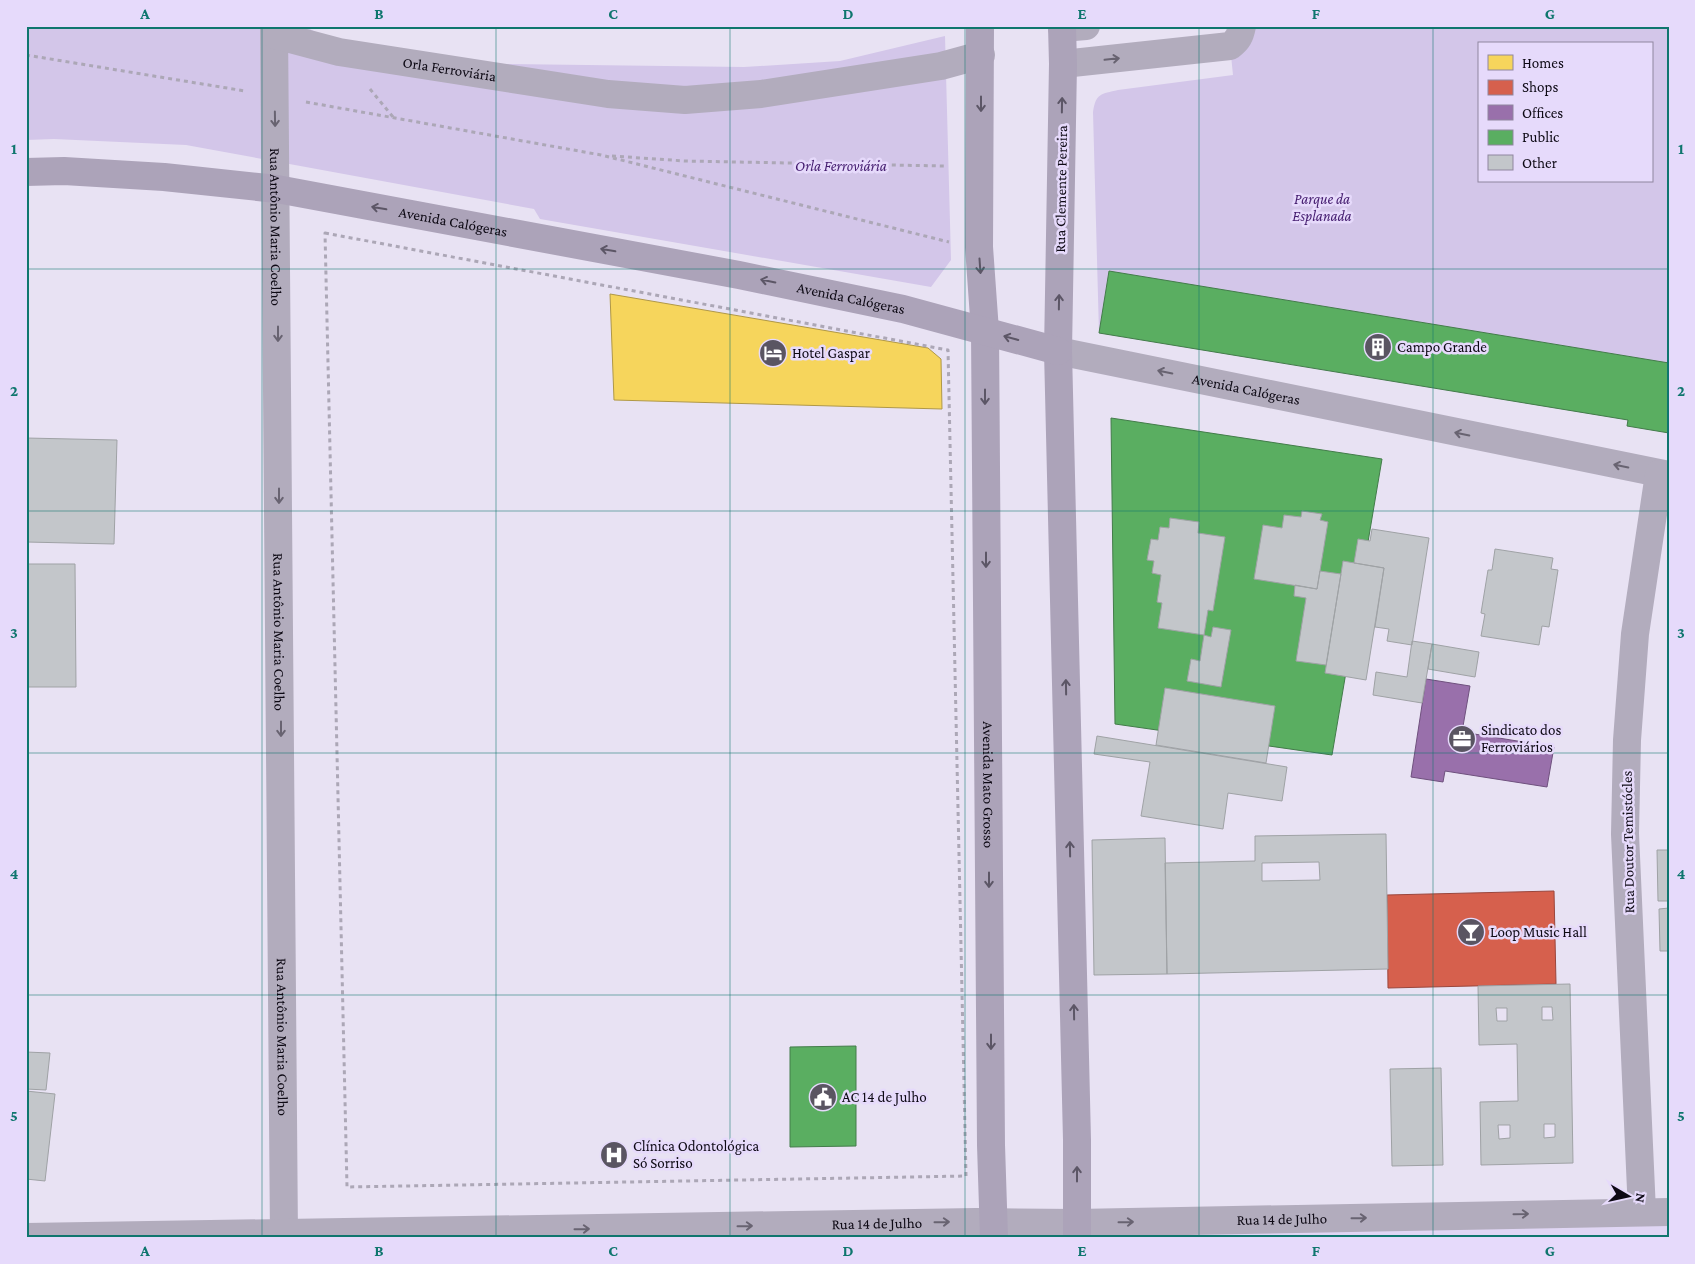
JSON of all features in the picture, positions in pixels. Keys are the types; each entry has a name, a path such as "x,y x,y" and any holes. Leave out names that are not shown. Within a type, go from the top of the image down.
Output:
{"main road":[{"path":"980,26 978,247 984,331"},
{"name":"Rua Clemente Pereira","path":"1058,351 1063,64 1070,27"},
{"name":"Avenida Calógeras","path":"26,172 64,171 164,177 276,190 739,275 903,309 1058,351"},
{"name":"Avenida Mato Grosso","path":"984,331 991,1135 994,1230"},
{"path":"1058,351 1077,1140 1077,1230"}],"street":[{"path":"1063,64 1230,46 1236,42 1242,26"},
{"name":"Orla Ferroviária","path":"274,31 339,52 608,94 685,100 761,94 941,66 981,55"},
{"name":"Rua Antônio Maria Coelho","path":"274,31 284,1236"},
{"name":"Avenida Calógeras","path":"1058,351 1664,475"},
{"name":"Rua Doutor Temistócles","path":"1642,1212 1626,834 1626,740 1635,634 1664,475"},
{"name":"Rua 14 de Julho","path":"26,1237 1077,1230 1669,1212"}],"path":[{"path":"26,55 221,88"},
{"path":"322,104 601,155 947,242 978,247"},
{"path":"601,155 685,161 944,166"},
{"path":"324,233 948,350 966,1176 346,1187 324,233"}],"shaded area":[{"path":"1669,1212 1669,1238 1077,1238 1077,1223"}],"green space":[{"name":"Orla Ferroviária","path":"26,26 304,26 337,43 500,64 744,67 840,61 945,36 951,260 931,287 540,219 534,209 186,145 54,139 26,140"},
{"name":"Parque da Esplanada","path":"1228,26 1669,26 1669,433 1627,426 1627,420 1099,333 1093,112 1100,95 1118,90 1233,75"}],"building: Homes":[{"name":"Hotel Gaspar","path":"610,294 928,348 941,359 942,409 614,400"}],"building: Shops":[{"name":"Loop Music Hall","path":"1554,891 1556,984 1388,988 1387,895"}],"building: Offices":[{"name":"Sindicato dos Ferroviários","path":"1426,679 1470,686 1462,732 1554,747 1547,787 1445,771 1443,782 1411,777"}],"building: Public":[{"name":"Campo Grande","path":"1109,271 1669,363 1669,433 1627,426 1628,420 1099,333"},
{"path":"1111,418 1382,459 1332,755 1115,724"},
{"name":"AC 14 de Julho","path":"856,1046 856,1146 790,1147 790,1047"}],"building: Other":[{"path":"26,438 117,440 114,544 26,542"},
{"path":"1302,511 1322,514 1320,520 1328,522 1317,589 1254,579 1263,525 1282,528 1284,515 1301,517"},
{"path":"1170,518 1199,522 1198,533 1225,537 1213,611 1208,610 1204,635 1158,628 1162,603 1157,602 1161,575 1152,573 1154,561 1147,560 1151,539 1158,540 1160,527 1169,528"},
{"path":"1372,529 1429,538 1412,645 1387,641 1389,629 1375,627 1384,568 1354,563 1358,539 1370,541"},
{"path":"1495,549 1553,558 1551,569 1558,570 1549,627 1542,626 1539,645 1481,636 1485,614 1481,613 1488,570 1492,570"},
{"path":"1343,561 1384,568 1366,680 1325,673"},
{"path":"26,564 75,564 76,687 26,687"},
{"path":"1320,571 1341,574 1326,665 1296,661 1306,598 1294,596 1295,585 1317,589"},
{"path":"1213,627 1231,630 1221,687 1187,681 1191,659 1200,661 1204,635 1211,637"},
{"path":"1412,641 1432,644 1422,703 1373,695 1376,672 1407,677"},
{"path":"1432,644 1479,652 1475,677 1428,669"},
{"path":"1165,688 1275,706 1266,763 1156,745"},
{"path":"1097,736 1287,767 1282,801 1228,793 1223,829 1141,816 1150,762 1094,754"},
{"path":"1386,834 1388,969 1167,974 1165,863 1255,861 1255,836","holes":["1319,862 1320,880 1262,881 1262,863"]},
{"path":"1165,838 1167,974 1094,975 1092,840"},
{"path":"1657,850 1669,850 1669,901 1658,901"},
{"path":"1669,908 1669,951 1660,951 1659,909"},
{"path":"1570,984 1573,1163 1481,1165 1480,1102 1518,1101 1517,1044 1479,1045 1478,986","holes":["1542,1007 1552,1007 1553,1020 1542,1020","1496,1008 1507,1008 1507,1021 1497,1021","1544,1124 1555,1124 1555,1137 1544,1138","1498,1125 1510,1125 1510,1138 1499,1139"]},
{"path":"26,1052 50,1053 46,1090 26,1089"},
{"path":"1441,1068 1443,1165 1392,1166 1390,1069"},
{"path":"26,1091 55,1094 45,1181 26,1179"}],"place":[{"name":"Campo Grande","path":"1378,347"},
{"name":"Hotel Gaspar","path":"773,353"},
{"name":"Sindicato dos Ferroviários","path":"1462,739"},
{"name":"Loop Music Hall","path":"1471,932"},
{"name":"AC 14 de Julho","path":"823,1097"},
{"name":"Clínica Odontológica Só Sorriso","path":"614,1155"}]}
